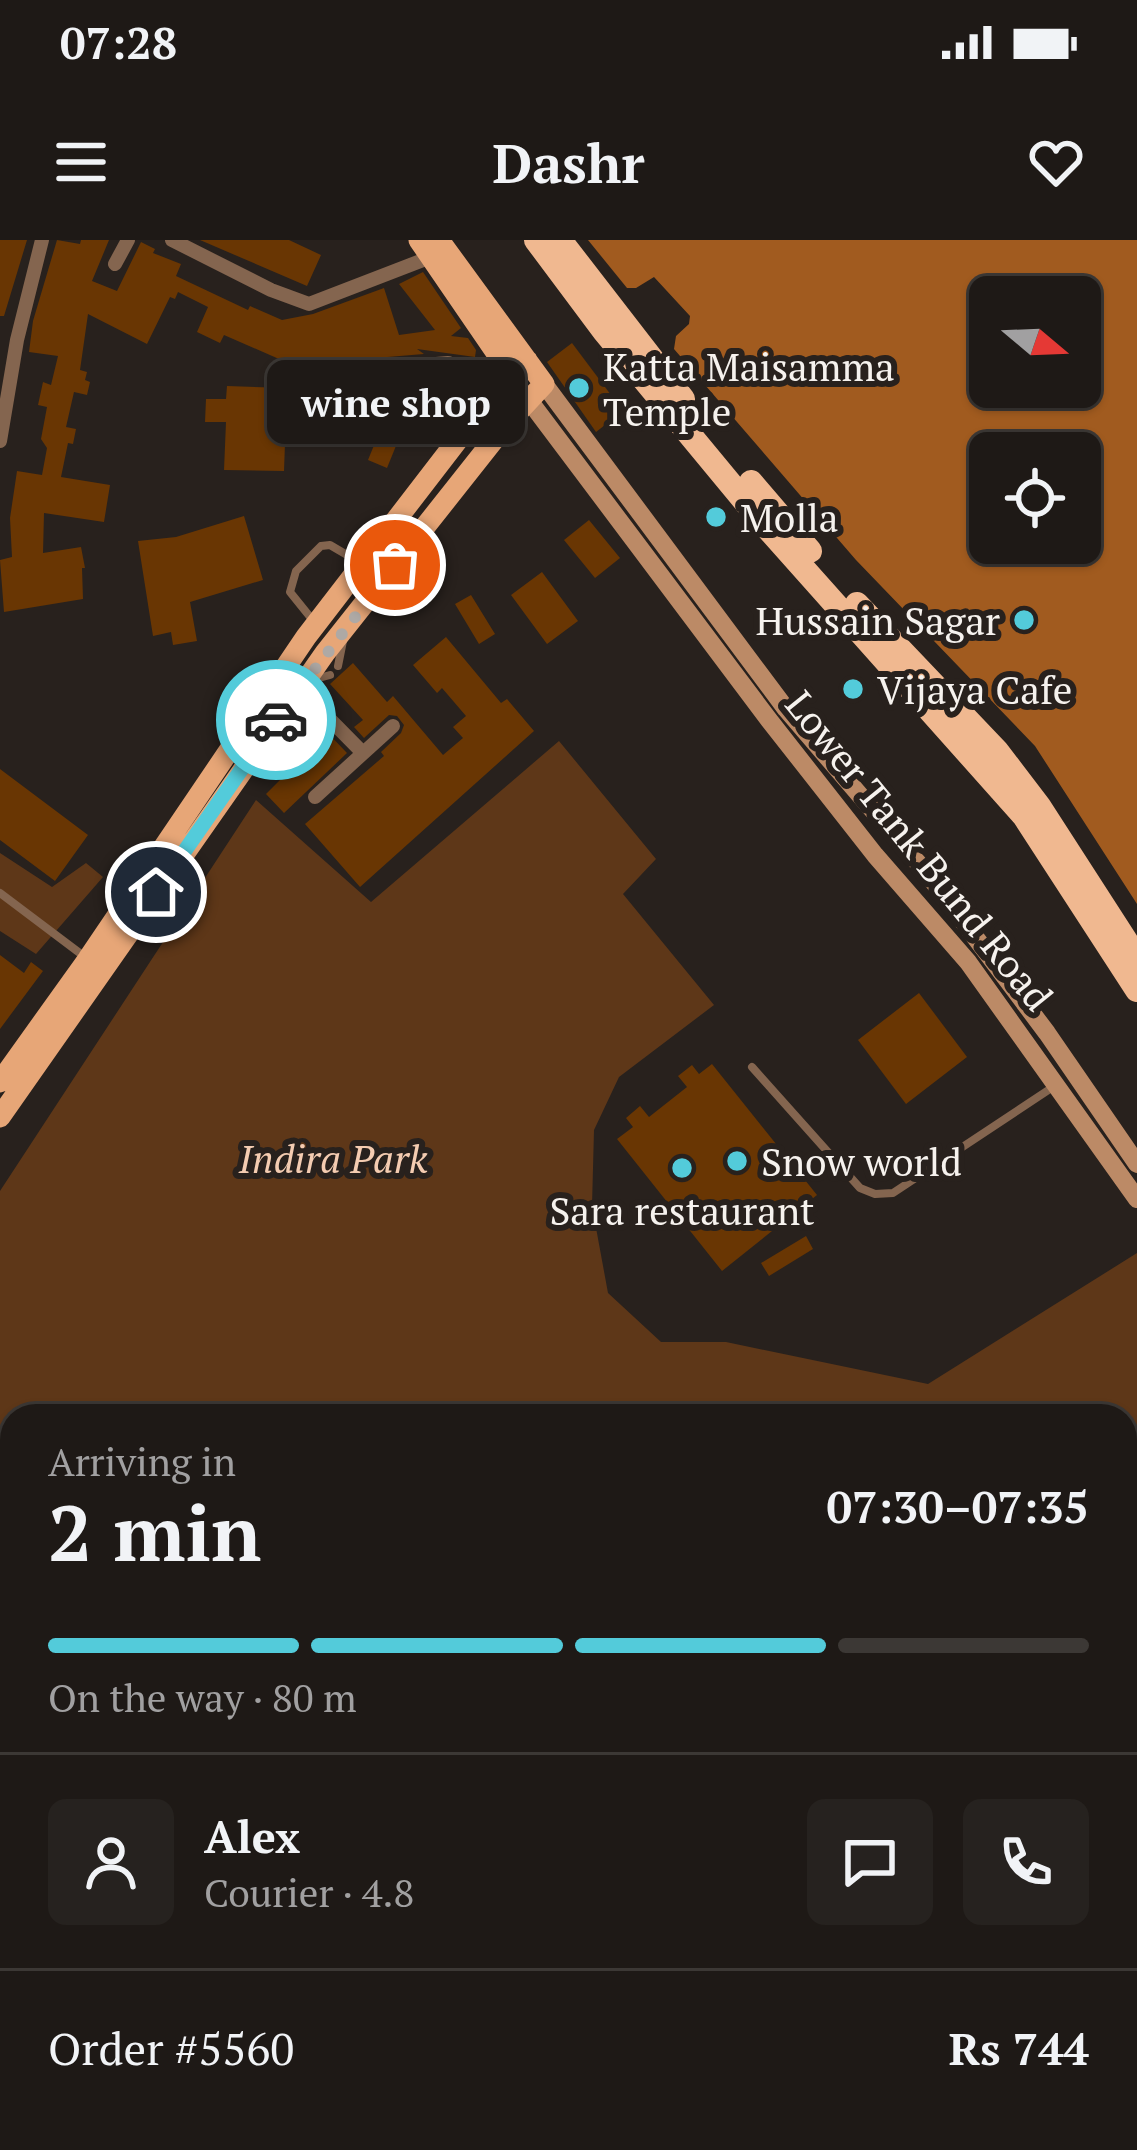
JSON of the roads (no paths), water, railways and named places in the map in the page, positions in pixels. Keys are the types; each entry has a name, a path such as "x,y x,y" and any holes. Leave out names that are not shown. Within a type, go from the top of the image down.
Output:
{"highway":[{"path":"536,240 604,331 762,522 1024,816 1137,990"},
{"path":"560,240 774,510 997,752 1039,806 1137,958"}],"main road":[{"name":"Lower Tank Bund Road","path":"430,246 458,266 514,371"},
{"name":"Lower Tank Bund Road","path":"430,246 514,371 536,392 786,709 930,877 1047,1033 1137,1164"},
{"path":"96,964 316,625 514,371"},
{"name":"Lower Tank Bund Road","path":"536,392 769,720 875,855 968,962 1137,1199"},
{"path":"0,1117 8,1074 96,964 341,634 536,392"}],"street":[{"path":"0,441 16,340 42,240"},
{"path":"115,264 128,240"},
{"path":"172,240 309,304 430,246"},
{"path":"0,335 16,340"},
{"path":"329,373 448,363 514,371"},
{"path":"302,685 363,753"},
{"path":"315,797 393,726"}],"lane":[{"path":"316,625 290,592 296,571 321,546 329,545 363,564"},
{"path":"338,666 344,646 341,634"},
{"path":"302,685 329,675"},
{"path":"0,893 96,964"},
{"path":"752,1067 860,1188 875,1194 893,1193 1057,1084"}],"place":[{"name":"Katta Maisamma Temple","path":"579,388"},
{"name":"Molla","path":"716,517"},
{"name":"wine shop","path":"395,565"},
{"name":"Hussain Sagar","path":"1024,620"},
{"name":"Vijaya Cafe","path":"853,689"},
{"name":"Snow world","path":"737,1161"},
{"name":"Sara restaurant","path":"682,1168"}],"park label":[{"name":"Indira Park","path":"333,1158"}]}
